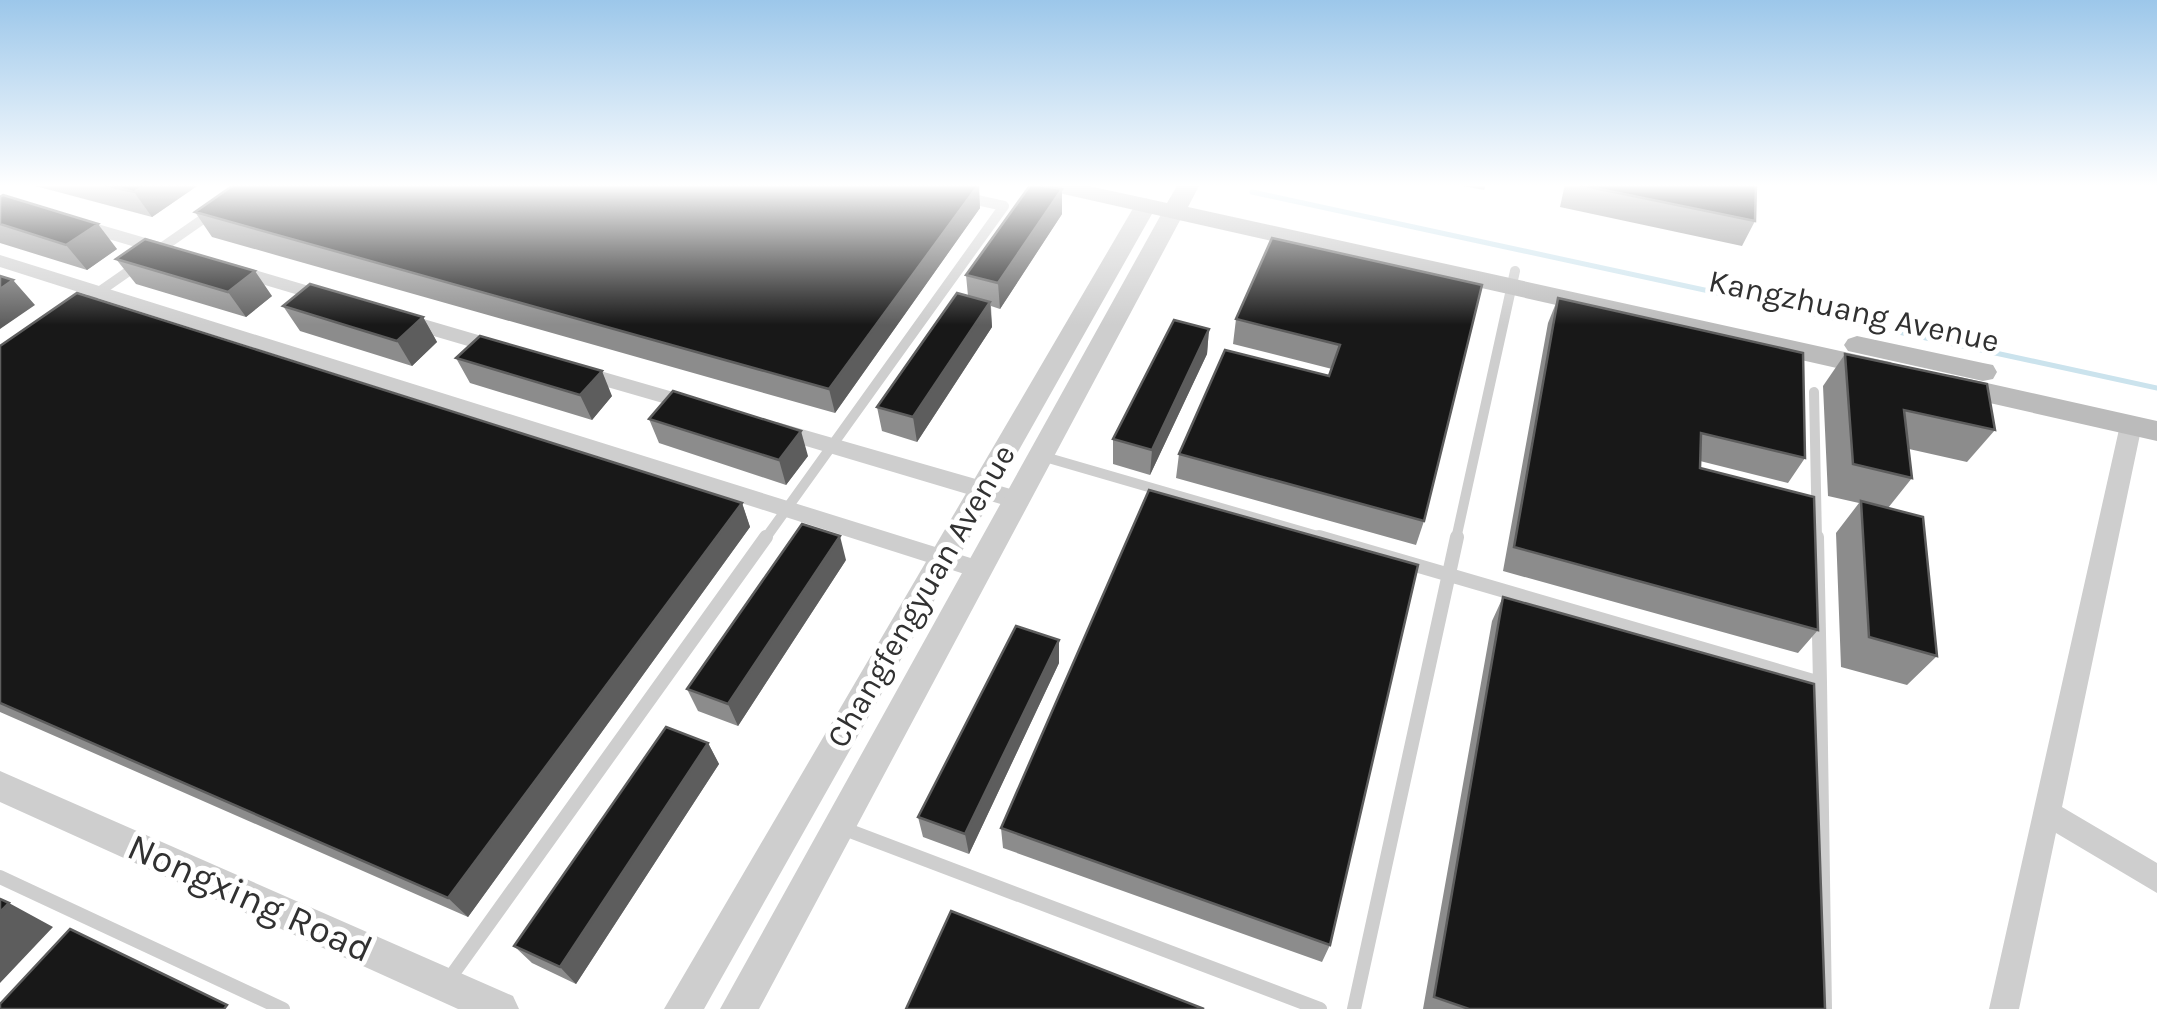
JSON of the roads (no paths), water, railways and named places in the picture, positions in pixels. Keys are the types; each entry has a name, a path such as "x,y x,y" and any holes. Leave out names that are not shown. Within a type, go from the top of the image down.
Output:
{"main road":[{"name":"Kangzhuang Avenue","path":"1317,231 2144,428"},
{"name":"Kangzhuang Avenue","path":"1513,279 2157,409"}],"street":[{"path":"102,231 170,251"},
{"name":"Changfengyuan Avenue","path":"683,1009 982,490 1139,231"},
{"name":"Changfengyuan Avenue","path":"739,1009 1038,456 1144,231"},
{"path":"0,260 92,297 976,569"},
{"path":"217,265 348,304"},
{"path":"386,314 516,353"},
{"path":"554,364 722,414"},
{"path":"760,425 1014,500"},
{"path":"2004,1009 2047,814 2144,428"},
{"name":"Nongxing Road","path":"0,786 500,1009"},
{"path":"2047,814 2157,879"}],"lane":[{"path":"92,297 170,251 193,231"},
{"path":"446,985 986,231"},
{"path":"1354,1009 1513,279"},
{"path":"1814,392 1824,1009"},
{"path":"1038,456 1820,683"},
{"path":"838,826 1320,1009"},
{"path":"0,876 283,1009"},
{"path":"86,937 99,923"}],"waterway":[{"path":"1432,231 2157,388"}]}
